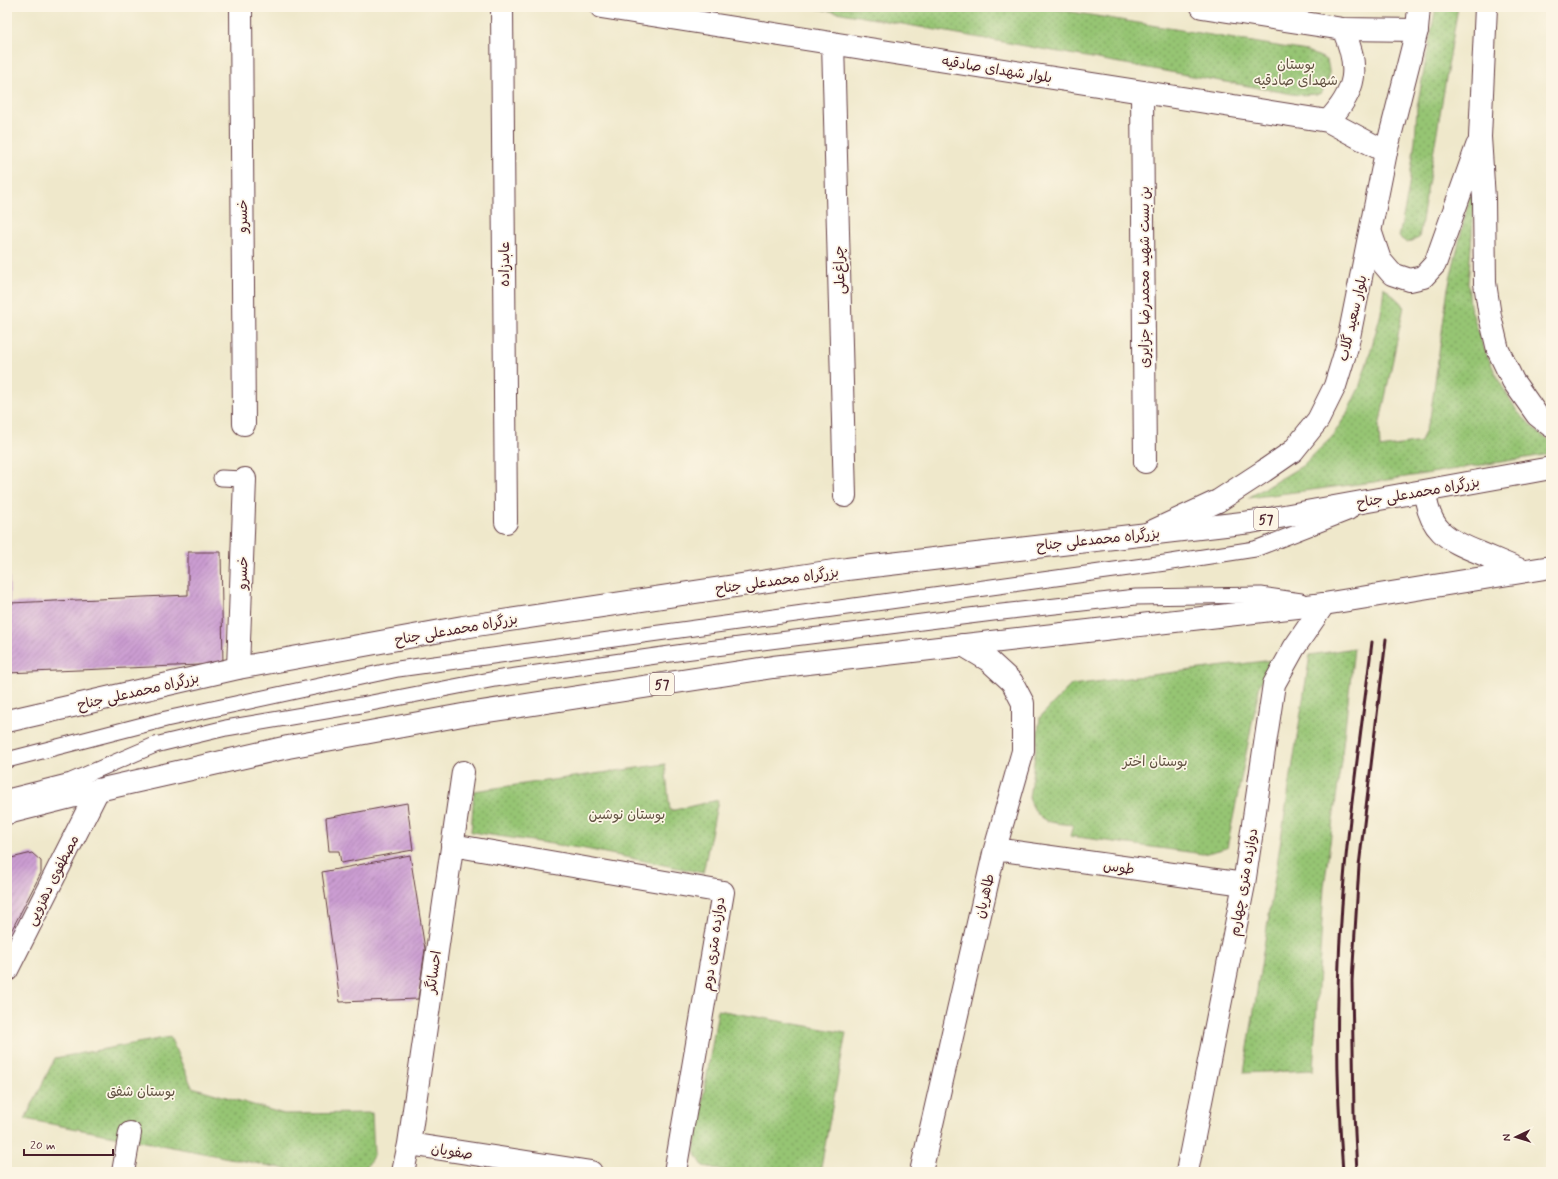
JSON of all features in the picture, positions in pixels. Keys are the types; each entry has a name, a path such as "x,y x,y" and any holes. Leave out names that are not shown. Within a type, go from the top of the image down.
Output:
{"main road":[{"name":"خسرو","path":"241,7 244,424"},
{"name":"عابدزاده","path":"502,7 506,522"},
{"name":"بلوار شهدای صادقیه","path":"601,7 1328,121 1386,152"},
{"path":"1202,7 1343,29 1417,30"},
{"name":"بلوار سعید گلاب","path":"1146,534 1218,501 1264,471 1294,451 1318,420 1335,386 1347,347 1386,152 1417,30 1419,7"},
{"path":"1486,7 1480,137 1484,199 1485,283 1490,316 1498,350 1513,381 1537,415 1551,426"},
{"path":"1328,121 1342,106 1351,88 1354,68 1351,48 1343,29"},
{"name":"چراغ‌علی","path":"833,43 845,496"},
{"name":"بن بست شهید محمدرضا جزایری","path":"1142,92 1145,462"},
{"path":"1371,232 1380,260 1392,274 1410,280 1422,277 1435,264 1480,137"},
{"name":"بزرگراه محمدعلی جناح","path":"7,721 238,668 464,627 832,572 976,553 1251,522 1551,468"},
{"name":"خسرو","path":"238,668 245,479"},
{"path":"1425,491 1426,502 1431,518 1445,536 1455,543 1523,571"},
{"path":"1324,604 1551,567"},
{"name":"57","path":"7,813 98,790 288,747 468,714 773,667 1324,604"},
{"name":"دوازده متری چهارم","path":"1187,1172 1244,884 1274,684 1294,648 1324,604"},
{"name":"طاهریان","path":"921,1172 995,849 1022,751 1023,702 1012,682 988,660 963,645"},
{"name":"احسانگر","path":"403,1172 409,1144 463,772"},
{"name":"مصطفوی دهزویی","path":"7,970 98,790"},
{"name":"دوازده متری دوم","path":"452,845 723,892 675,1172"},
{"name":"طوس","path":"995,849 1244,884"},
{"path":"123,1172 130,1133"},
{"name":"صفویان","path":"409,1144 591,1172"}],"lane":[{"path":"221,478 245,479"},
{"path":"7,760 166,719 398,669 1165,563 1255,549 1386,497"},
{"path":"1523,571 1551,562"},
{"path":"7,797 71,782 155,745 226,728 361,705 495,679 684,652 993,613 1136,597 1261,595 1324,604"}],"green space":[{"name":"بوستان شهدای صادقیه","path":"808,7 1042,7 1307,51 1327,60 1329,78 1320,94 1298,95"},
{"path":"1436,7 1458,7 1419,238 1407,243 1399,237 1408,192 1415,141 1417,107"},
{"path":"1478,162 1468,283 1470,306 1483,346 1498,379 1517,411 1541,435 1551,441 1551,454 1374,482 1248,498 1302,466 1332,437 1346,415 1359,388 1381,313 1384,287 1404,306 1379,427 1380,448 1421,442 1430,418 1448,288"},
{"path":"1354,648 1342,754 1324,887 1313,1070 1244,1073 1310,655"},
{"name":"بوستان اختر","path":"1273,660 1260,684 1227,848 1203,854 1070,836 1073,825 1045,820 1033,807 1029,798 1040,717 1071,685"},
{"name":"بوستان نوشین","path":"665,764 670,811 718,800 703,873 586,849 471,832 474,791"},
{"path":"718,1010 846,1033 820,1172 733,1172 703,1166 694,1151"},
{"name":"بوستان شفق","path":"170,1037 192,1087 284,1114 372,1113 374,1154 364,1172 302,1172 25,1119 55,1058"}],"building":[{"path":"188,552 221,552 223,664 7,673 7,561 9,561 10,603 188,595"},
{"path":"407,803 413,850 341,863 339,851 329,851 326,818"},
{"path":"32,853 41,861 41,873 7,939 7,859"},
{"path":"410,855 425,949 418,999 340,1002 322,872"}],"railway":[{"path":"1357,1172 1354,1113 1352,981 1359,866 1386,639"},
{"path":"1343,1172 1340,1134 1338,1058 1338,981 1342,905 1354,783 1372,642"}]}
